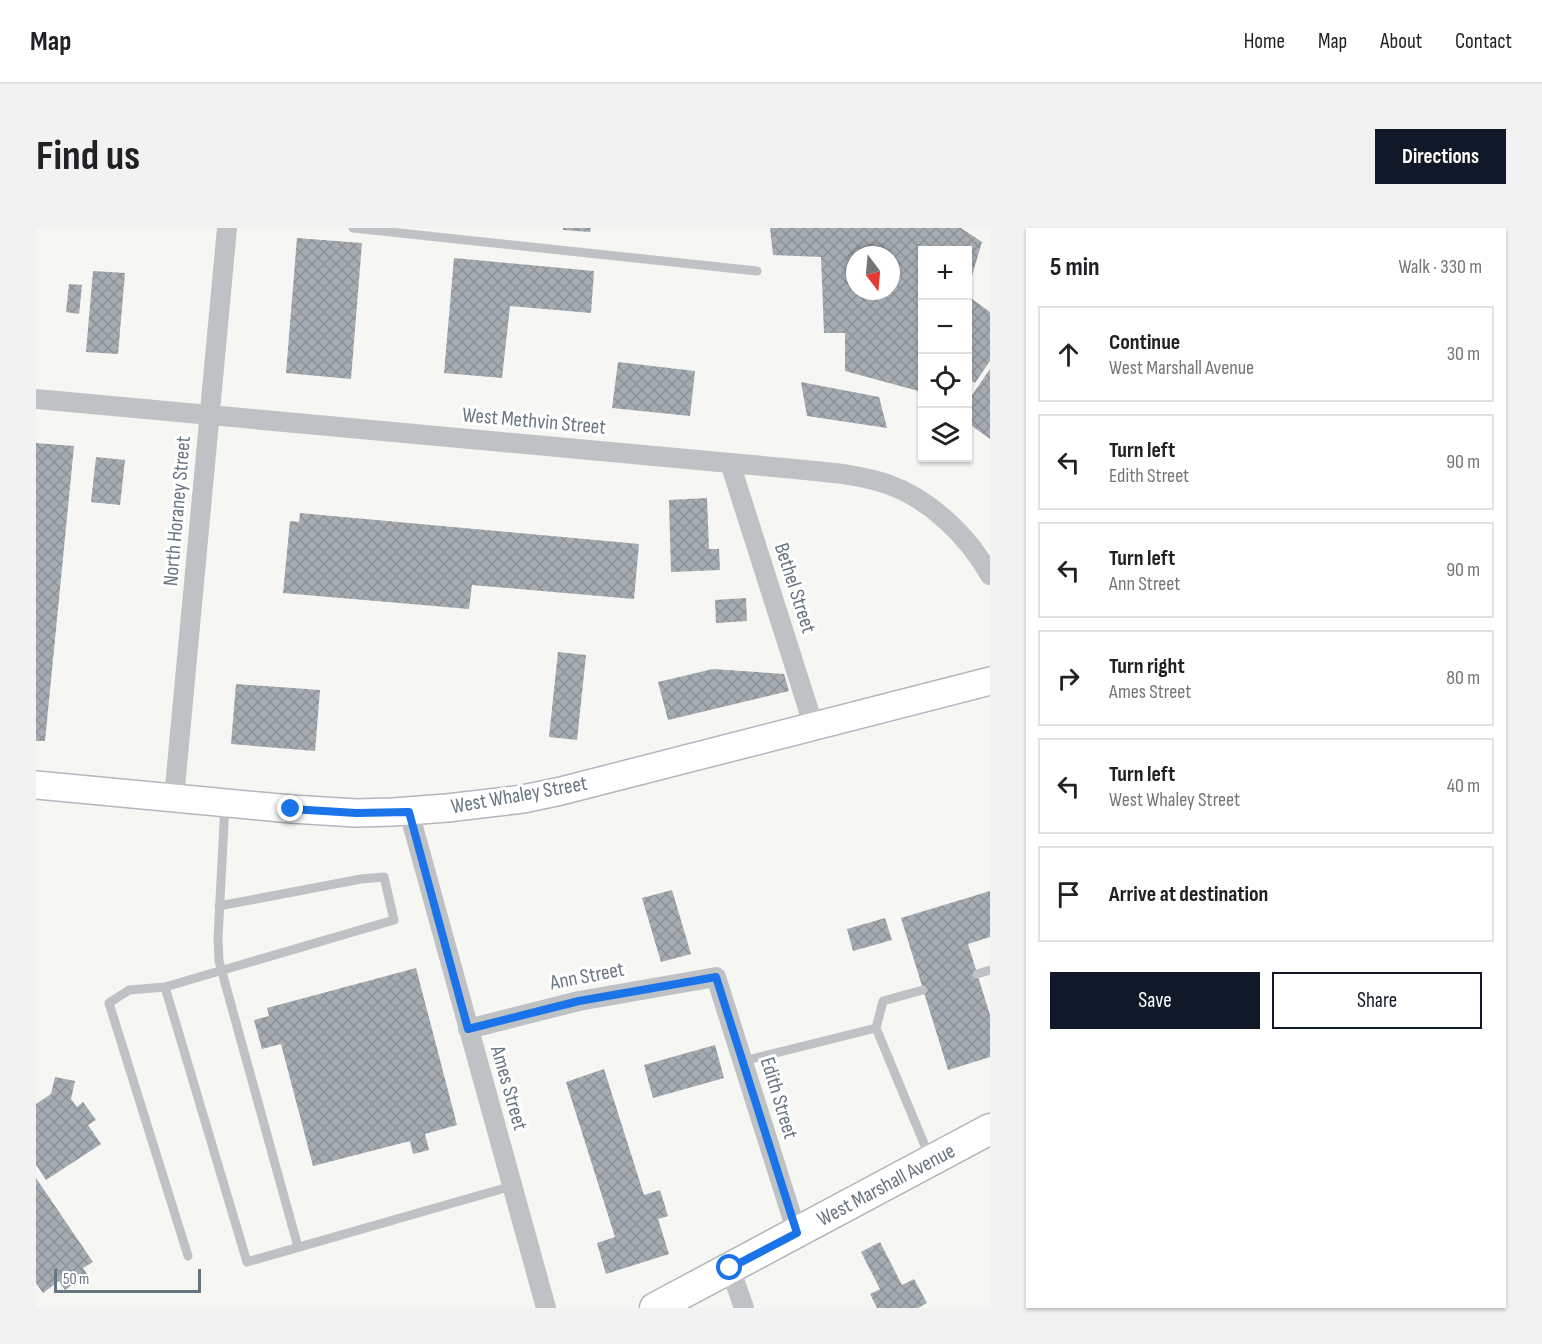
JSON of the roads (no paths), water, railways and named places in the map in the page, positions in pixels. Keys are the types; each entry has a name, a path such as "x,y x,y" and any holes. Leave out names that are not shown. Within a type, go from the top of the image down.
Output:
{"main road":[{"name":"West Marshall Avenue","path":"655,1308 990,1130"}],"street":[{"name":"North Horaney Street","path":"174,798 227,228"},
{"name":"West Methvin Street","path":"36,399 730,463 865,478 903,491 935,512 952,526 970,546 990,575"},
{"name":"Bethel Street","path":"730,463 814,727"},
{"name":"West Whaley Street","path":"36,785 338,812 409,812 541,795 990,681"},
{"name":"Ames Street","path":"409,812 546,1308"},
{"name":"Ann Street","path":"468,1029 579,1001 716,977"},
{"name":"Edith Street","path":"716,977 797,1233"},
{"path":"730,1268 744,1308"}],"lane":[{"path":"353,228 757,270"},
{"path":"225,803 219,906 218,949 221,971 298,1247"},
{"path":"188,1256 109,1003 129,990 165,987 394,920 384,878 361,879 219,906"},
{"path":"977,974 990,970"},
{"path":"165,987 247,1262 512,1186"},
{"path":"923,990 883,1001 876,1028 931,1160"},
{"path":"742,1061 876,1028"}]}
